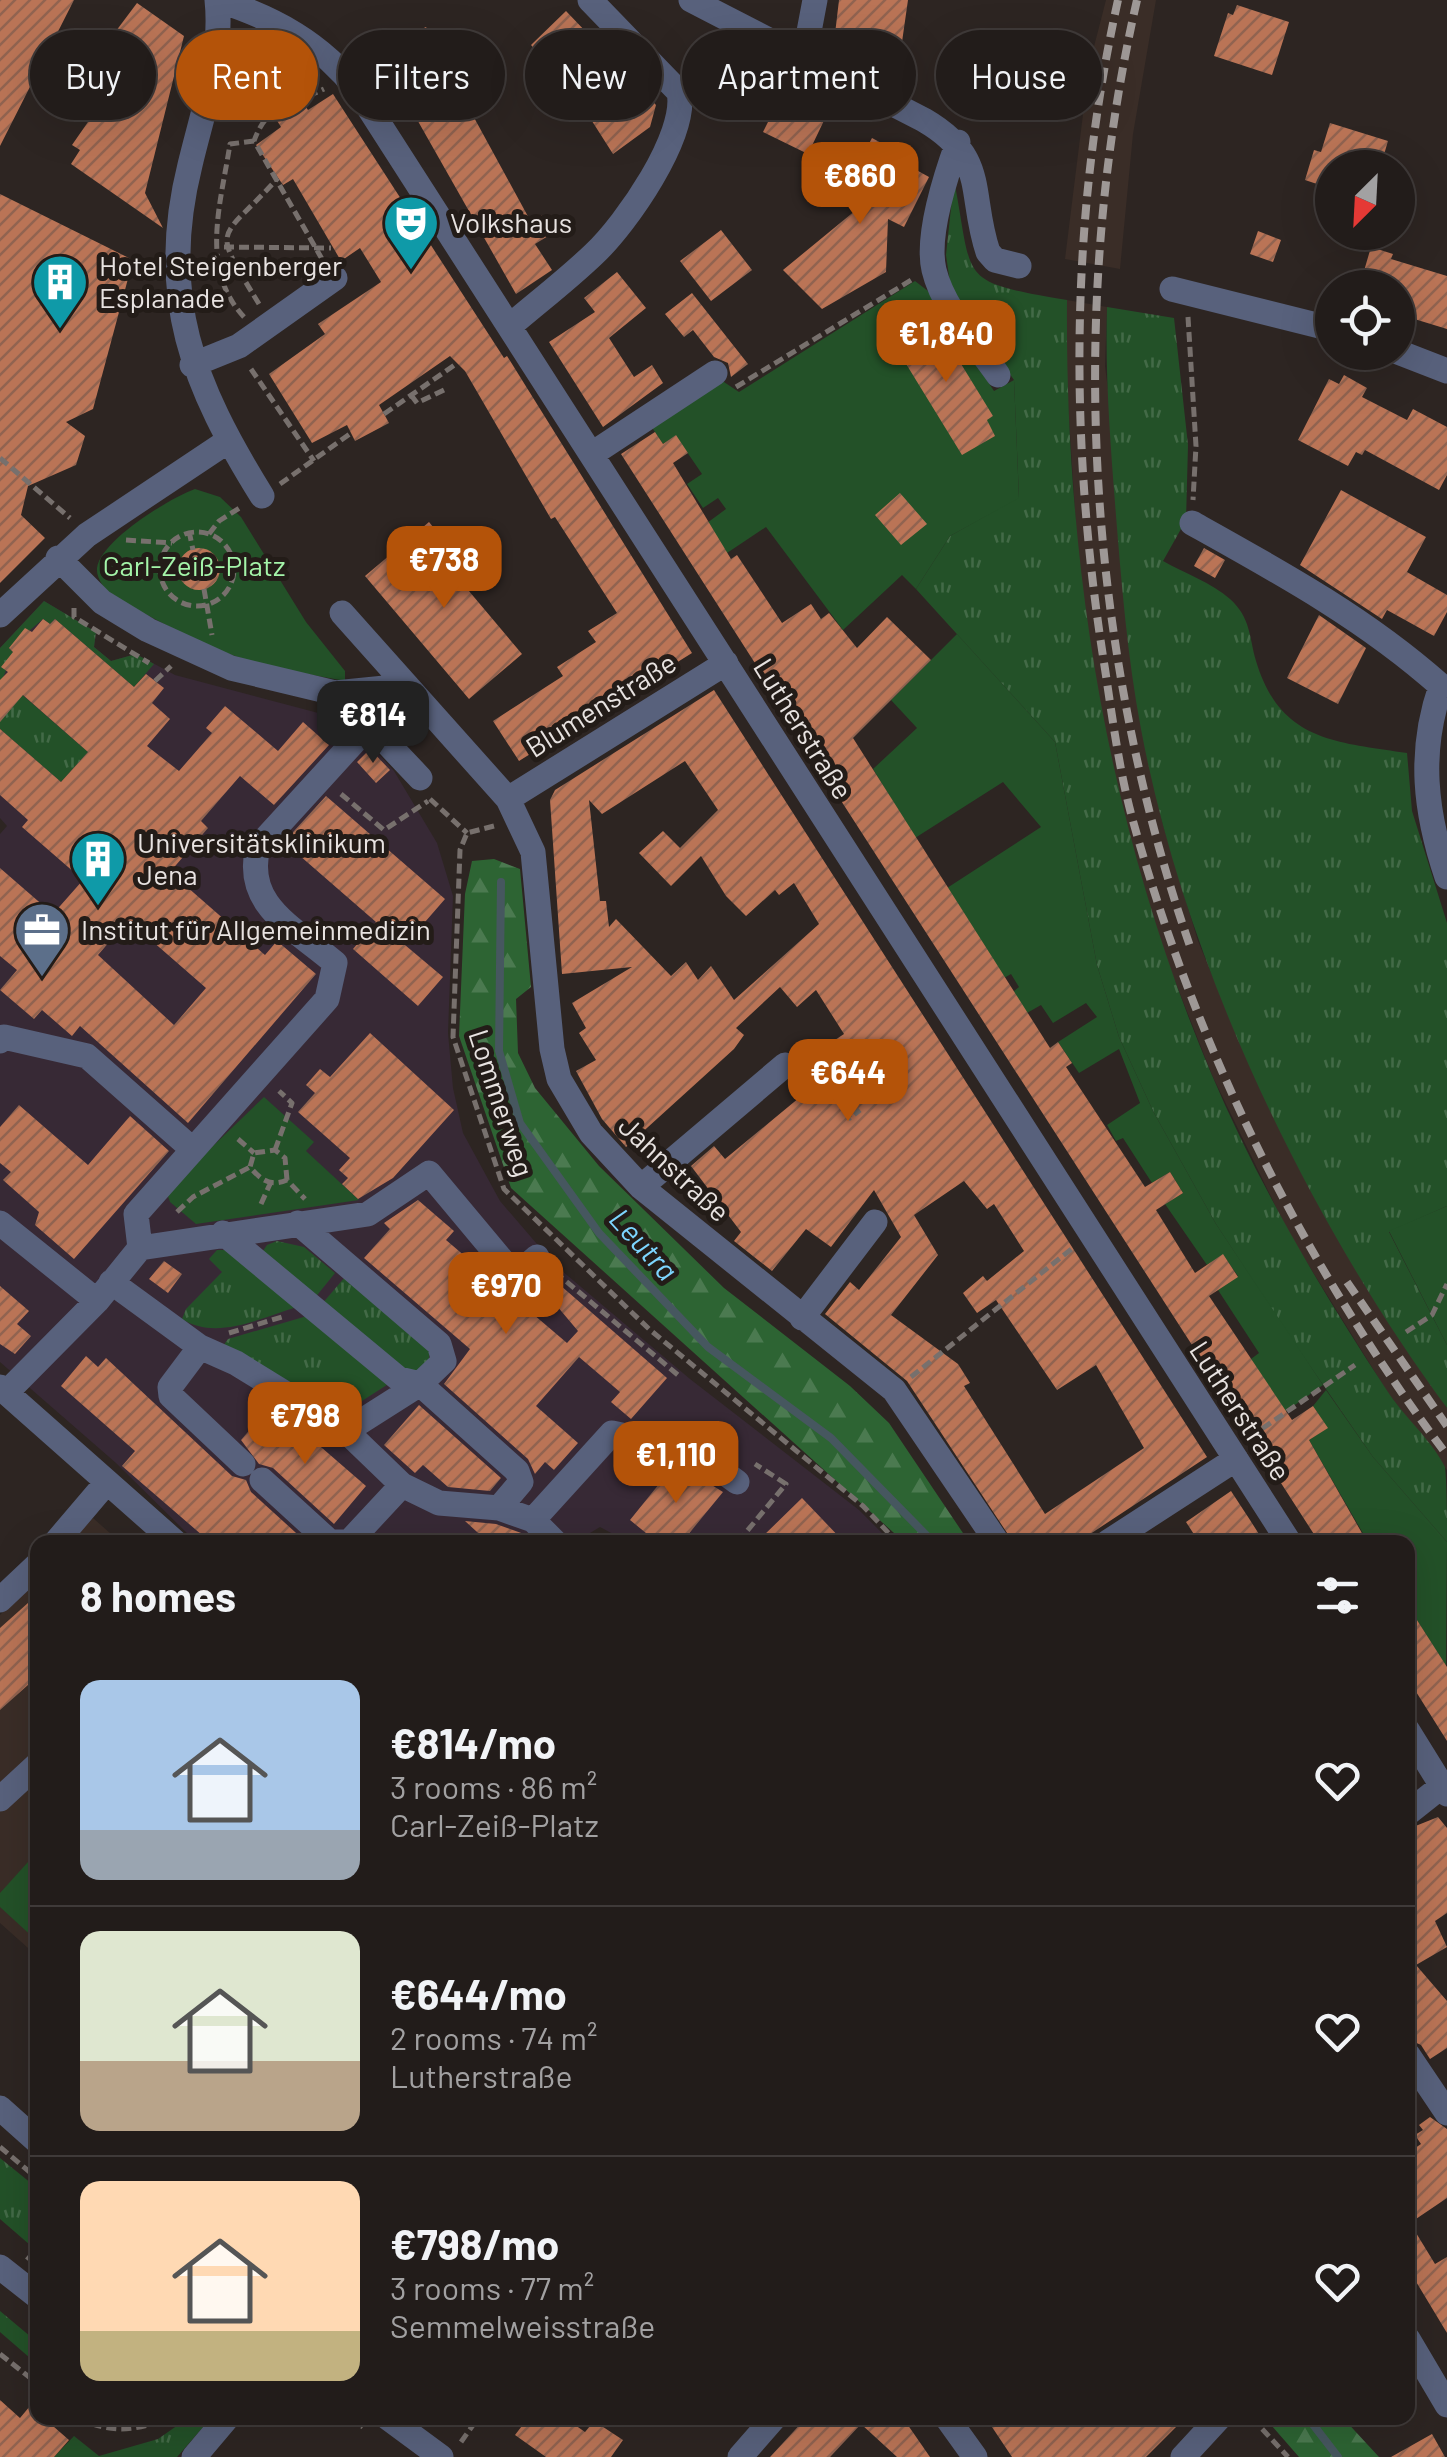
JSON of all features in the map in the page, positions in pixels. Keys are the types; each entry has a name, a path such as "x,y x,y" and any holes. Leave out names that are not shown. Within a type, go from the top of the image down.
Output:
{"street":[{"name":"Lutherstraße","path":"217,0 272,19 314,46 345,74 1242,1449 1285,1535"},
{"path":"217,0 218,44 186,181 177,243 180,316 192,364 228,440 272,489"},
{"path":"510,326 597,252 637,198 676,133 682,110 678,92 590,0"},
{"path":"691,0 749,30"},
{"path":"809,30 815,0"},
{"path":"916,119 958,142 974,179 988,252 995,260 1019,266"},
{"path":"958,142 937,201 933,267 945,298 998,375"},
{"path":"192,364 256,334 334,278"},
{"path":"1181,292 1315,325"},
{"path":"1415,359 1447,371"},
{"path":"592,454 715,373"},
{"path":"0,615 58,558 228,440"},
{"path":"1192,522 1309,588 1394,644 1444,684 1426,728 1426,790 1447,877"},
{"path":"58,558 102,602 148,630 231,668 335,693 404,686"},
{"path":"342,613 508,798"},
{"name":"Blumenstraße","path":"508,798 726,663"},
{"path":"140,1248 136,1214 327,999 335,963 261,899 252,873 258,847 404,686"},
{"path":"368,723 425,789"},
{"name":"Jahnstraße","path":"508,798 533,852 552,1049 559,1079 591,1133 641,1187 894,1390 991,1535"},
{"path":"0,1041 4,1036 87,1056 191,1148"},
{"path":"641,1187 785,1066"},
{"path":"167,1535 3,1390 104,1292 140,1248 368,1214 429,1173 515,1276 537,1257"},
{"path":"802,1318 875,1222"},
{"path":"0,1223 104,1292 236,1363 346,1431 402,1484 439,1503 499,1508 533,1520 548,1535"},
{"path":"298,1223 439,1344 444,1361 420,1384 346,1431"},
{"path":"224,1233 399,1379 420,1384 517,1471 521,1482 499,1508"},
{"path":"200,1347 170,1386 171,1396 322,1535"},
{"path":"533,1520 612,1433 693,1450 736,1482"},
{"path":"1118,1535 1242,1449"},
{"path":"62,1535 107,1482"},
{"path":"355,1535 402,1484"},
{"path":"0,1600 30,1573"},
{"path":"1415,1742 1445,1790 1415,1808"},
{"path":"0,1798 30,1771"},
{"path":"1415,2065 1447,2113"},
{"path":"0,2108 30,2135"},
{"path":"0,2267 30,2291"},
{"path":"1415,2349 1443,2390"},
{"path":"194,2457 221,2425"},
{"path":"401,2425 450,2452"},
{"path":"740,2457 768,2425"},
{"path":"953,2425 975,2457"},
{"path":"1183,2457 1213,2425"}],"path":[{"path":"678,92 728,19"},
{"path":"318,91 331,86"},
{"path":"261,120 254,141 316,248"},
{"path":"254,141 230,144 214,246 224,296 256,334"},
{"path":"276,180 226,231 224,246 256,334 314,462"},
{"path":"205,245 332,248"},
{"path":"715,373 738,388 933,267"},
{"path":"1181,292 1196,446 1192,522"},
{"path":"384,414 456,364"},
{"path":"410,395 417,403 448,388"},
{"path":"209,534 219,521 314,462 351,433"},
{"path":"0,458 76,523"},
{"path":"189,531 193,550"},
{"path":"189,531 209,534 226,546 234,566 226,592 208,604 180,602 162,579 160,568 172,543 189,531"},
{"path":"114,535 128,541 172,543"},
{"path":"220,566 234,566"},
{"path":"162,579 180,574"},
{"path":"204,588 208,604"},
{"path":"320,776 384,830 425,789 468,833 494,826"},
{"name":"Lommerweg","path":"468,833 457,874 453,1037 504,1189 649,1329 863,1506 890,1535"},
{"path":"785,1066 806,1056 850,1118 860,1110"},
{"path":"260,1074 292,1103 275,1150"},
{"path":"178,1212 194,1197 250,1167 254,1153 275,1150 285,1158 287,1180 325,1219"},
{"path":"250,1167 270,1184 287,1180"},
{"path":"901,1384 1077,1245"},
{"path":"537,1257 678,1376"},
{"path":"1406,1332 1432,1314 1447,1284"},
{"path":"1242,1449 1355,1365"},
{"path":"0,2147 30,2172"},
{"path":"0,2354 30,2378"},
{"path":"98,2425 116,2431 150,2425"},
{"path":"450,2452 472,2425"},
{"path":"1258,2425 1288,2457"}],"shaded area":[{"path":"1106,0 1156,0 1133,134 1120,269 1065,259 1082,120 1102,120 1102,30 1098,30"},
{"path":"1067,300 1107,307 1105,366 1162,821 1198,941 1248,1061 1325,1214 1447,1408 1447,1470 1388,1393 1288,1232 1212,1075 1164,953 1126,827 1104,733 1079,573 1066,372"},
{"path":"44,601 96,632 94,647 111,661 136,654 175,675 341,719 368,742 394,771 437,843 453,896 448,1033 453,1088 463,1133 500,1201 555,1265 690,1379 859,1510 884,1535 615,1535 600,1527 587,1535 189,1535 116,1463 0,1362 0,834 7,826 0,818 0,648"},
{"path":"93,1518 112,1535 77,1535"},
{"path":"30,1584 30,1950 0,1923 0,1615"}],"green space":[{"path":"954,180 964,240 976,272 1005,288 1067,300 1068,399 1084,597 1099,694 1144,886 1211,1073 1270,1195 1361,1351 1445,1467 1447,1542 1373,1457 1290,1337 1216,1224 1154,1113 1119,1037 1097,965 1055,742 916,589 950,536 1019,497 1014,380 951,289 946,255"},
{"path":"915,281 928,291 994,391 1014,380 1019,498 950,536 916,589 902,575 843,630 766,527 727,553 707,523 726,509 718,498 703,508 687,484 702,474 676,436 663,444 649,423 715,376 739,392"},
{"path":"1107,307 1174,318 1188,445 1186,520 1163,561 1215,588 1237,606 1246,621 1266,687 1295,722 1334,740 1407,753 1412,811 1447,923 1447,1206 1389,1232 1447,1345 1447,1408 1395,1334 1300,1171 1220,996 1188,907 1161,818 1132,673 1111,454"},
{"name":"Carl-Zeiß-Platz","path":"195,489 220,497 241,517 306,622 345,671 345,681 264,666 206,646 106,590 97,568 110,545 154,511"},
{"path":"44,601 96,632 94,647 111,661 136,654 154,664 134,687 55,619 50,624 43,619 9,648 13,652 3,678 88,752 61,782 0,729 0,648"},
{"path":"957,634 1055,742 1097,965 1119,1037 1154,1113 1216,1224 1323,1385 1285,1412 1251,1359 1259,1353 1218,1290 1238,1276 1223,1255 1207,1265 1165,1204 1183,1193 1170,1172 1152,1183 1123,1138 1116,1141 1107,1125 1140,1103 1119,1049 1079,1073 1058,1042 1097,1017 1086,1003 1053,1023 1041,1005 1027,1013 1013,992 1019,987 1011,974 1004,978 947,888 1041,827 1003,782 915,838 873,769 917,728 891,700"},
{"path":"494,859 520,869 531,987 516,999 518,1053 535,1088 599,1166 724,1288 850,1386 889,1423 964,1535 896,1535 511,1188 459,1036 465,894 472,861"},
{"path":"264,1097 314,1142 306,1151 359,1200 196,1224 170,1202 166,1191"},
{"path":"1447,1206 1447,1345 1389,1231"},
{"path":"277,1241 304,1247 335,1273 314,1299 259,1257 267,1245"},
{"path":"217,1250 225,1250 297,1307 224,1328 195,1325 182,1319 186,1309 222,1272 209,1259"},
{"path":"345,1277 429,1348 429,1363 413,1376 321,1305"},
{"path":"314,1314 393,1381 351,1408 339,1408 223,1346 228,1339"},
{"path":"1326,1390 1373,1457 1447,1542 1446,1666 1415,1617 1415,1535 1364,1535 1309,1440 1327,1428 1313,1406"},
{"path":"30,1860 30,1935 0,1907 0,1893"},
{"path":"0,2158 30,2182 30,2245 0,2219"},
{"path":"0,2311 30,2336 30,2358 0,2332"},
{"path":"178,2425 205,2425 177,2457 54,2457 74,2436 99,2456 158,2439"},
{"path":"1271,2425 1349,2425 1379,2457 1299,2457"}],"building":[{"path":"0,0 74,0 59,30 30,30 30,87 0,146"},
{"path":"839,0 908,0 904,30 835,30"},
{"path":"137,3 176,30 176,68 145,193 163,228 71,164 80,150 72,145 89,120 156,120 156,30 117,30"},
{"path":"1237,5 1289,22 1272,75 1214,56 1228,13 1233,15"},
{"path":"566,11 584,30 546,30"},
{"path":"333,94 338,102 338,120 350,120 504,358 507,356 692,653 519,761 493,721 563,676 557,667 596,642 588,631 617,613 555,517 551,519 465,371 450,356 379,405 389,423 355,441 347,425 312,443 269,374 325,334 318,324 381,282 360,248 341,261 293,179 283,185 256,145 281,127 277,120 318,120 318,104"},
{"path":"417,120 475,120 531,222 541,215 553,233 535,244 552,270 516,294"},
{"path":"591,120 652,120 650,127 613,154"},
{"path":"769,120 824,120 808,154 763,132"},
{"path":"1330,123 1388,141 1385,150 1322,150"},
{"path":"872,138 896,151 893,157 929,177 904,227 888,219 886,272 822,309 783,270 856,210 839,201 849,181 843,178 856,153 862,157"},
{"path":"1315,150 1315,183 1305,180"},
{"name":"Hotel Steigenberger Esplanade","path":"0,194 133,260 93,409 66,422 85,436 76,465 28,486 21,515 45,538 0,583"},
{"path":"721,230 752,270 711,301 680,261"},
{"path":"1258,231 1281,240 1273,262 1250,254"},
{"path":"1370,250 1380,250 1393,254 1391,259 1447,276 1447,329 1415,319 1415,270 1364,270"},
{"path":"617,272 646,308 609,338 634,377 652,365 663,383 603,427 549,342 595,312 584,298"},
{"path":"692,293 748,364 731,377 728,363 714,357 693,330 684,337 665,314"},
{"path":"931,315 993,416 987,420 995,436 962,455 892,341"},
{"path":"1344,375 1367,388 1362,397 1407,420 1413,409 1447,427 1447,475 1439,490 1365,450 1362,455 1356,452 1348,466 1298,440 1329,379 1339,384"},
{"path":"655,432 663,444 676,435 688,453 673,463 731,559 737,555 782,623 811,604 821,619 829,613 857,648 887,617 931,660 853,738 1050,1048 1058,1042 1072,1063 1066,1067 1145,1187 1170,1172 1183,1193 1156,1210 1195,1273 1223,1254 1238,1277 1209,1296 1292,1420 1313,1406 1328,1428 1309,1440 1363,1535 1314,1535 789,720 792,698 776,696 621,454"},
{"path":"1341,490 1426,537 1407,572 1447,595 1447,612 1434,636 1387,610 1382,619 1300,565"},
{"path":"900,493 927,524 901,545 875,515"},
{"path":"429,522 468,570 458,578 522,654 469,699 365,576"},
{"path":"199,548 214,554 220,569 214,584 199,590 184,584 178,569 184,554"},
{"path":"1204,548 1225,560 1215,578 1194,566"},
{"path":"1319,615 1366,648 1338,704 1287,678"},
{"name":"Universitätsklinikum Jena","path":"43,619 50,624 55,619 134,687 146,674 164,688 152,703 170,719 147,746 179,771 212,733 206,728 225,706 278,751 303,722 329,745 274,805 240,776 201,821 208,828 170,872 265,955 277,941 316,974 188,1123 80,1026 72,1036 42,1010 34,1019 0,990 17,970 0,956 0,868 53,914 83,880 22,827 28,820 0,795 0,729 61,782 88,752 23,695 0,722 0,680 8,672 1,667 13,652 9,648 25,628 32,632","holes":["128,920 206,988 174,1025 98,955"]},
{"path":"714,690 1207,1457 1089,1535 1008,1535 907,1381 825,1314 850,1282 859,1290 901,1237 874,1190 831,1247 806,1229 772,1271 734,1241 741,1232 691,1166 714,1146 725,1159 834,1069 821,1049 844,1034 816,990 797,1007 780,987 736,1028 744,1035 734,1049 626,1147 602,1119 576,1071 596,1060 579,1033 586,1028 572,1003 632,967 562,974 550,800 555,790","holes":["685,761 718,810 680,848 663,831 639,853 671,886 701,856 726,896 746,916 775,890 779,895 794,883 819,924 734,1000 711,966 698,980 686,962 671,976 616,919 609,927 606,901 600,901 589,800 602,814","964,1181 987,1209 994,1204 1024,1251 987,1281 983,1276 963,1293 977,1313 996,1300 1057,1390 1096,1365 1144,1448 1045,1514 964,1386 970,1383 958,1364 891,1315 938,1255 914,1215"]},
{"path":"370,749 390,770 376,783 357,762"},
{"path":"326,796 445,899 405,945 443,977 418,1006 353,949 376,922 284,842"},
{"path":"370,1033 454,1110 393,1178 358,1199 342,1184 348,1178 339,1170 350,1158 298,1112 315,1093 306,1085 320,1069 330,1077"},
{"path":"19,1105 88,1165 130,1116 169,1151 74,1259 35,1225 39,1212 3,1180 11,1172 0,1163 0,1127"},
{"path":"418,1200 454,1231 446,1240 567,1343 578,1331 535,1280 545,1272 667,1378 631,1419 611,1402 620,1392 579,1357 536,1406 578,1443 554,1470 545,1462 535,1474 528,1459 444,1384 470,1349 364,1258 390,1229 384,1223"},
{"path":"164,1261 182,1274 168,1293 149,1279"},
{"path":"0,1286 29,1311 17,1324 31,1336 15,1354 0,1344"},
{"path":"86,1356 98,1367 106,1358 232,1476 246,1480 251,1492 298,1535 202,1535 122,1466 135,1451 61,1386"},
{"path":"419,1405 501,1478 490,1491 448,1487 423,1465 415,1473 384,1445"},
{"path":"284,1415 366,1486 334,1524 273,1468 259,1464 241,1440 253,1426 265,1436"},
{"path":"676,1463 723,1492 688,1535 648,1535 630,1520"},
{"path":"1231,1491 1259,1535 1194,1535 1186,1522"},
{"path":"802,1498 837,1535 764,1535"},
{"path":"465,1521 496,1524 525,1535 480,1535"},
{"path":"30,1601 30,1683 0,1710 0,1628"},
{"path":"1415,1617 1447,1667 1447,1741 1415,1690"},
{"path":"1438,1817 1447,1828 1447,1913 1435,1921 1447,1947 1416,1965 1447,2001 1447,2048 1430,2059 1415,2042 1415,1826"},
{"path":"1430,2117 1447,2129 1447,2198 1415,2220 1415,2148 1421,2144 1415,2135 1423,2130 1419,2125"},
{"path":"1415,2231 1435,2264 1447,2257 1447,2333 1415,2280"},
{"path":"0,2400 20,2418 30,2406 30,2425 52,2425 69,2440 54,2457 0,2457"},
{"path":"523,2425 575,2425 585,2432 591,2425 600,2425 623,2440 611,2457 546,2457 515,2435"},
{"path":"800,2425 860,2425 830,2457 770,2457"},
{"path":"862,2425 908,2425 930,2457 897,2457"},
{"path":"991,2425 1178,2425 1146,2457 1012,2457"},
{"path":"1432,2434 1445,2457 1391,2457"}],"waterway":[{"name":"Leutra","path":"501,882 499,1051 520,1123 599,1233 708,1347 831,1438 926,1535"},
{"name":"Leutra","path":"1313,2425 1338,2457"}],"railway":[{"path":"1118,0 1090,166 1083,250 1080,418 1093,585 1125,789 1161,912 1191,995 1262,1156 1347,1310 1447,1455"},
{"path":"1137,0 1115,117 1101,237 1095,357 1098,478 1109,599 1128,718 1156,835 1191,949"},
{"path":"1347,1282 1447,1426"}],"place":[{"name":"Volkshaus","path":"411,272"},
{"name":"Hotel Steigenberger Esplanade","path":"60,331"},
{"name":"Universitätsklinikum Jena","path":"98,908"},
{"name":"Institut für Allgemeinmedizin","path":"42,979"}]}
